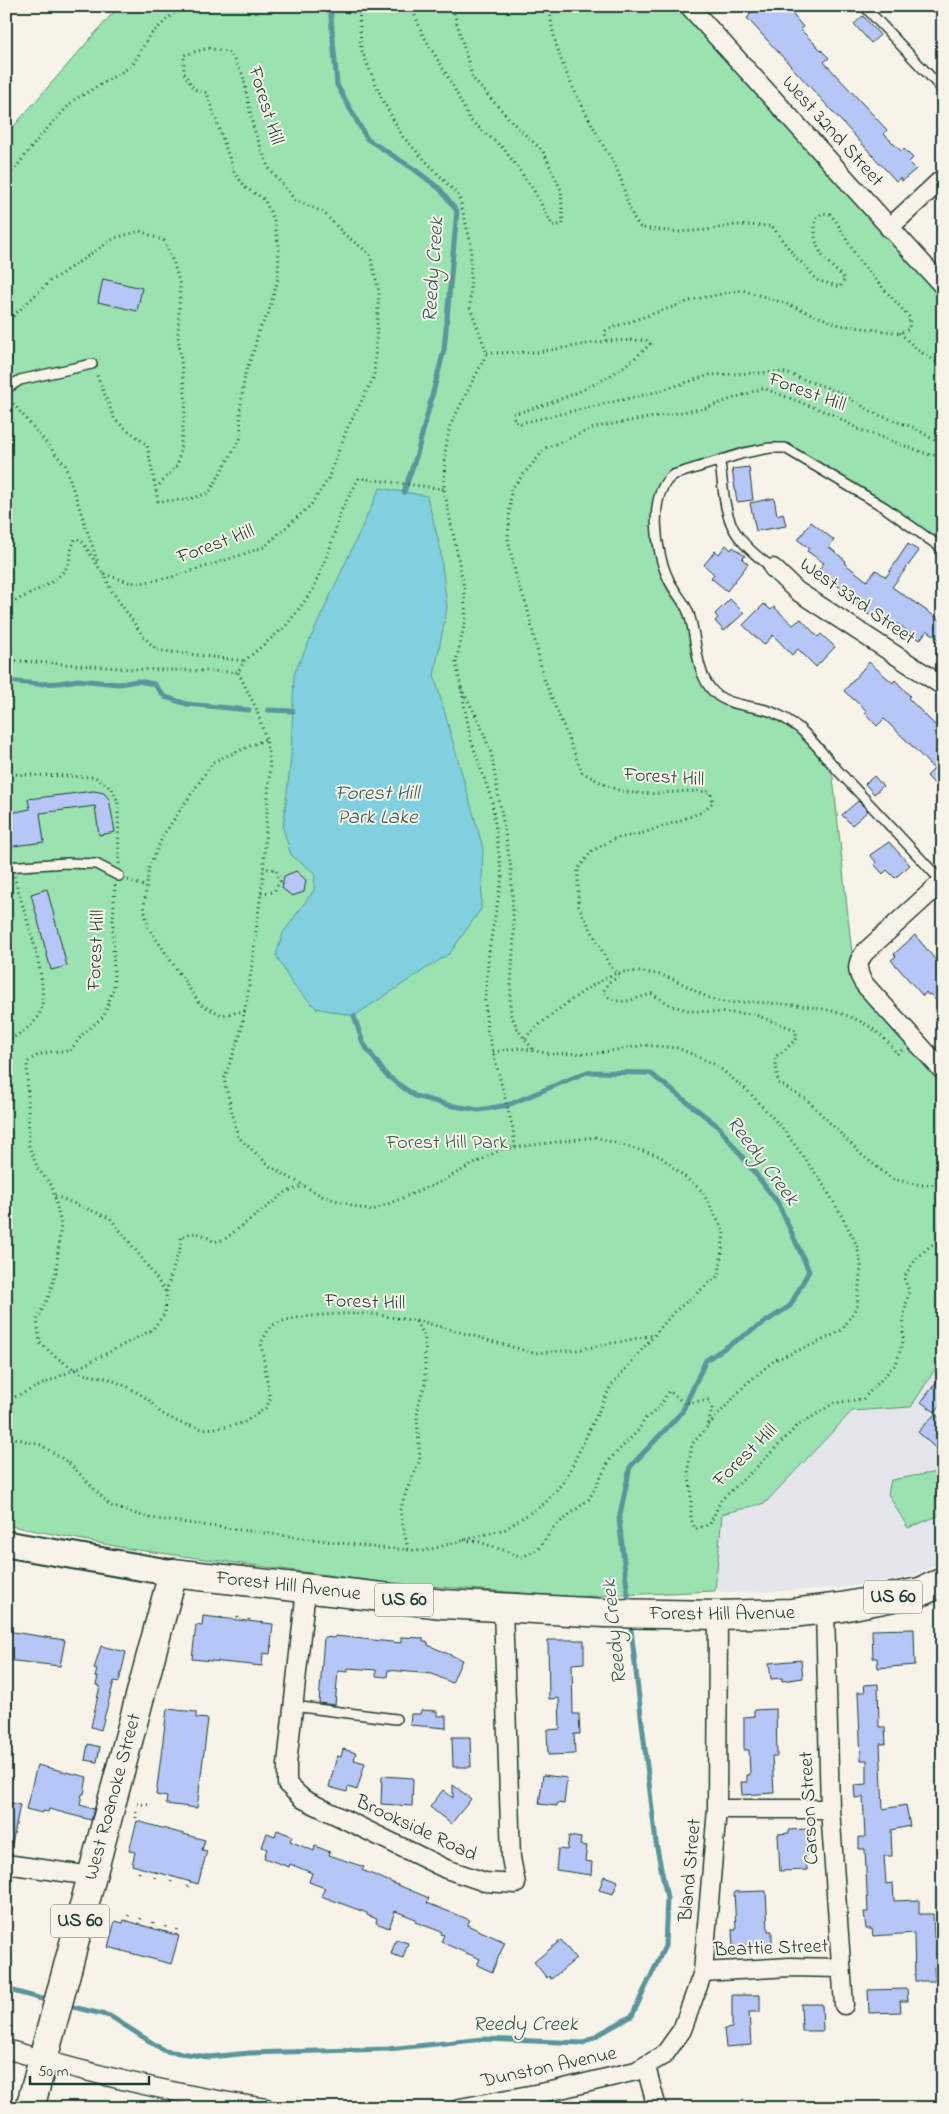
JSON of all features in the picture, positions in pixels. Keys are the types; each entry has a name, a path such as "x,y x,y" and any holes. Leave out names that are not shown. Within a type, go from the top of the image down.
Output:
{"main road":[{"name":"Forest Hill Avenue","path":"6,1544 173,1573 306,1589 434,1603 605,1613 710,1615 792,1613 833,1608 920,1592 943,1582"},
{"name":"West Roanoke Street","path":"30,2108 173,1573"},
{"name":"Forest Hill Avenue","path":"833,1608 897,1610 943,1601"}],"street":[{"name":"West 32nd Street","path":"689,6 943,286"},
{"path":"889,228 943,178"},
{"name":"West 33rd Street","path":"773,568 797,591 943,686"},
{"path":"942,882 865,952 859,961 858,968 862,981 943,1071"},
{"name":"Brookside Road","path":"306,1589 287,1764 287,1784 303,1799 446,1870 485,1882 516,1884 511,1858 503,1608"},
{"name":"Carson Street","path":"833,1608 830,1808 844,2005"},
{"name":"Bland Street","path":"646,2066 664,2055 678,2038 703,1972 717,1809 710,1615"},
{"path":"717,1809 830,1808"},
{"path":"6,1864 92,1876"},
{"name":"Beattie Street","path":"703,1972 790,1967 840,1968"},
{"path":"6,2049 44,2054 186,2094 266,2108"},
{"path":"646,2066 657,2108"},
{"name":"Dunston Avenue","path":"460,2108 556,2090 626,2074 646,2066"}],"lane":[{"path":"864,6 943,90"},
{"path":"6,389 20,380 92,364"},
{"path":"942,882 886,819 800,730 768,710 723,699 712,691 706,682 689,613 668,579 662,562 656,531 657,516 662,488 668,478 679,472 744,453 770,448 785,448 884,507 943,549"},
{"path":"720,460 727,509 733,530 745,547 773,568"},
{"path":"9,867 66,863 96,864 118,876"},
{"path":"293,1706 396,1719"}],"path":[{"path":"6,180 42,134 74,100 132,66 149,36 174,13 204,6"},
{"path":"274,6 359,12"},
{"path":"359,6 361,49 382,99 404,137 460,196 471,244 470,307 487,353 450,426 446,452 444,489 463,582 466,617 456,662 471,740 492,801 502,877 489,950 485,1001 487,1029 513,1130 515,1148"},
{"path":"411,6 423,35 452,84 470,120 504,149 533,189 554,226 563,224 561,190 543,151 517,127 473,79 452,6"},
{"path":"550,6 550,20 570,79 618,171 635,221 641,228 677,232 707,230 736,225 772,226 796,258 806,266 816,280 840,287 845,280 820,255 814,229 816,218 823,213 830,214 859,261 910,318 909,329 900,332 840,325 784,303 742,290 696,299 611,328 605,331 606,341"},
{"name":"Forest Hill","path":"103,574 121,580 142,583 172,577 264,547 311,505 328,479 346,429 374,376 379,292 370,254 345,235 323,212 295,200 268,167 253,126 243,75 230,53 208,48 184,55 184,73 194,89 207,93 234,172 246,188 264,199 274,220 279,246 278,279 268,314 259,330 245,374 240,411 241,437 210,493 186,500 158,501 156,488"},
{"path":"6,324 50,281 115,238 140,231 164,241 174,264 180,285 178,336 186,403 178,465 156,488"},
{"path":"900,332 918,350 943,366"},
{"name":"Forest Hill","path":"487,353 538,352 606,341 646,340 650,344 620,370 594,385 556,401 513,414 514,421 521,423 656,392 710,375 783,372 839,392 876,414 914,428 942,445 943,451 938,455 930,455 858,429 834,415 763,388 706,408 596,427 546,448 511,489 508,539 516,576 527,607 544,679 582,772 615,789 642,793 710,792 713,802 702,812 676,822 643,833 614,839 592,851 578,869 578,905 610,966 618,973"},
{"path":"92,364 115,420 147,446 156,488"},
{"path":"6,395 66,465 81,506 94,553 103,574"},
{"path":"238,672 244,661 286,626 313,590 330,548 341,510 359,478 444,489"},
{"path":"6,604 14,602 56,579 68,566 72,544 76,538 82,541 112,591 143,636 157,650 244,661"},
{"path":"6,660 198,673 238,672"},
{"path":"6,1436 41,1445 69,1463 111,1506 149,1518 380,1548 424,1551 505,1529 544,1504 565,1480 611,1386 674,1312 719,1275 724,1232 702,1191 660,1156 595,1137 502,1149 436,1184 372,1211 322,1196 271,1167 238,1137 224,1079 240,1035 245,1011 261,893 270,765 266,739 256,708 238,672"},
{"path":"460,685 479,721 491,753 511,868 514,936 510,1001 511,1015 534,1051"},
{"path":"245,1011 222,1015 200,1004 148,927 144,907 149,867 164,834 213,762 266,739"},
{"name":"Forest Hill","path":"6,774 95,777 112,789 118,802 118,876 115,885 113,920 114,986 104,1016 83,1034 70,1051 48,1051 30,1059 26,1063 29,1146 38,1169 52,1186 61,1224 56,1272 48,1298 37,1320 40,1343 57,1358 82,1374 107,1378 128,1386 148,1399 161,1413 180,1423 203,1429 226,1427 242,1423 266,1408 270,1400 261,1343 272,1325 290,1318 323,1314 374,1314 401,1320 415,1320 426,1336 425,1384 419,1402 417,1417 420,1460 400,1510 408,1550"},
{"path":"6,1042 38,1018 43,1006 44,989 9,867"},
{"path":"261,893 274,892 280,881 276,870 263,868"},
{"path":"118,876 146,887"},
{"path":"524,1038 537,1026 597,983 618,973 641,972 666,977 720,1002 832,1010 860,1020 878,1033 897,1054 914,1039"},
{"path":"618,973 621,976 609,982 604,992 610,999 630,1002 652,994 672,1006 690,1012 753,1014 796,1030 796,1039 785,1050 775,1056 778,1084 807,1100 862,1155 892,1180 921,1185 943,1184"},
{"path":"493,1052 520,1048 550,1054 598,1053 645,1045 678,1048 716,1065 749,1092 784,1130 821,1181 857,1245 861,1266 857,1306 842,1330 775,1360 746,1384 708,1426"},
{"path":"6,1401 76,1369 152,1330 164,1313 166,1292 180,1248 181,1236 190,1232 202,1233 214,1242 226,1239 286,1192 304,1186"},
{"path":"55,1196 110,1218 166,1292"},
{"name":"Forest Hill","path":"708,1426 692,1444 688,1470 691,1490 691,1519 695,1529 710,1524 721,1500 796,1427 834,1403 863,1399 896,1364 903,1342 904,1315 909,1291 904,1278 908,1269 931,1244 943,1237"},
{"path":"415,1320 534,1353 577,1350 654,1335"},
{"path":"461,1540 480,1542 522,1558 539,1549 553,1528 589,1499 611,1458 637,1432 646,1418 660,1408 669,1391 684,1403 709,1400 712,1408 708,1426"},
{"path":"137,1804 150,1805"},
{"path":"136,1810 136,1818"},
{"path":"138,1873 140,1868"},
{"path":"155,1878 156,1872"},
{"path":"171,1882 173,1876"},
{"path":"188,1887 190,1881"},
{"path":"127,1921 129,1914"},
{"path":"140,1924 141,1918"},
{"path":"152,1928 154,1920"},
{"path":"165,1932 167,1924"},
{"path":"176,1935 178,1927"}],"shaded area":[{"path":"943,1357 943,1560 925,1571 909,1577 841,1588 732,1593 715,1591 722,1514 765,1503 852,1411 911,1406"}],"green space":[{"name":"Forest Hill Park","path":"119,6 689,6 943,287 943,550 803,458 774,448 677,474 661,493 659,552 681,604 701,668 720,696 770,710 831,759 854,972 943,1070 943,1357 911,1407 852,1411 765,1503 722,1514 715,1591 575,1597 387,1583 130,1549 6,1525 6,135"},
{"path":"943,1469 943,1514 908,1528 888,1494 891,1480 937,1472"}],"water":[{"name":"Forest Hill Park Lake","path":"380,488 427,496 440,547 447,608 434,675 483,848 481,909 450,953 354,1016 316,1008 292,984 276,955 283,933 314,890 315,873 291,855 283,828 291,756 294,674"}],"building":[{"path":"743,6 786,6 803,27 800,29 829,58 824,62 887,130 884,134 901,151 904,149 913,158 909,162 916,169 902,181 900,178 896,181 747,18 751,14"},
{"path":"863,16 880,35 871,43 854,24"},
{"path":"103,279 142,288 137,311 98,302"},
{"path":"749,467 753,500 737,502 732,469"},
{"path":"774,498 777,515 783,513 786,526 756,531 750,503"},
{"path":"811,522 834,540 829,547 846,561 844,563 867,581 876,570 886,577 908,544 919,551 892,587 943,622 943,642 927,630 920,640 898,624 895,623 892,627 872,612 869,615 853,603 856,599 818,571 824,563 807,551 809,548 798,540"},
{"path":"726,545 731,550 733,547 745,556 742,559 748,564 727,591 711,578 714,574 704,565 715,551 719,554"},
{"path":"730,599 744,613 724,631 715,621 718,618 715,614"},
{"path":"764,604 771,610 774,607 793,625 801,619 818,637 821,634 835,647 816,667 798,649 792,655 773,635 764,645 743,625"},
{"path":"869,662 893,683 895,680 910,696 908,698 941,731 937,735 943,741 943,745 935,752 943,759 943,793 927,776 934,769 906,740 884,719 877,726 865,713 867,711 844,691"},
{"path":"874,776 883,786 874,794 865,784"},
{"path":"94,791 104,793 109,799 115,832 99,835 95,806 40,813 44,842 6,847 6,814 30,809 28,799"},
{"path":"858,801 868,811 852,825 842,815"},
{"path":"889,842 910,865 895,878 887,870 883,874 874,864 876,862 870,855"},
{"path":"296,871 306,880 304,892 292,896 282,888 284,876"},
{"path":"47,889 67,966 51,970 31,894"},
{"path":"915,935 943,969 943,1008 930,994 928,995 926,992 923,996 891,960 896,956 894,954"},
{"path":"943,1374 943,1402 935,1412 921,1402"},
{"path":"935,1414 943,1421 943,1455 918,1432"},
{"path":"203,1616 273,1624 270,1654 263,1653 262,1666 192,1659 196,1625 202,1626"},
{"path":"914,1629 915,1665 878,1668 877,1658 873,1658 872,1630"},
{"path":"6,1631 65,1640 60,1666 6,1660"},
{"path":"335,1636 401,1643 401,1637 423,1638 423,1642 428,1642 428,1645 462,1660 452,1683 432,1674 388,1670 387,1677 376,1676 376,1670 348,1668 348,1672 338,1671 335,1705 319,1703 324,1637 335,1638"},
{"path":"548,1640 584,1640 584,1663 572,1664 573,1714 579,1714 580,1734 574,1734 575,1754 548,1755 547,1730 560,1729 559,1698 549,1699"},
{"path":"101,1646 126,1652 119,1682 114,1681 101,1730 91,1727 100,1686 96,1685 98,1677 95,1677 97,1670 94,1669"},
{"path":"801,1660 803,1678 782,1681 782,1678 771,1679 769,1663"},
{"path":"878,1684 879,1727 885,1727 886,1744 880,1744 883,1809 906,1805 910,1826 891,1830 892,1856 884,1856 886,1884 893,1883 894,1901 919,1900 919,1914 933,1914 934,1938 943,1937 943,1952 938,1952 938,1967 934,1967 935,1981 915,1981 914,1933 873,1936 872,1929 866,1929 864,1912 868,1912 865,1849 859,1849 859,1837 865,1837 863,1797 855,1798 854,1785 867,1784 867,1760 861,1760 858,1692 865,1692 864,1685"},
{"path":"167,1709 196,1712 196,1718 208,1719 197,1808 166,1804 167,1797 156,1795"},
{"path":"776,1709 777,1756 772,1756 774,1793 742,1795 741,1782 747,1782 747,1775 750,1775 749,1750 744,1750 744,1717 754,1716 754,1710"},
{"path":"421,1710 437,1711 437,1716 446,1716 446,1728 410,1725 411,1714 420,1714"},
{"path":"452,1737 470,1737 471,1767 453,1767"},
{"path":"88,1744 100,1747 97,1762 85,1760"},
{"path":"343,1749 356,1753 354,1760 365,1763 357,1790 348,1787 347,1792 329,1787 337,1756 341,1757"},
{"path":"37,1765 87,1777 80,1805 94,1809 91,1820 49,1809 48,1812 43,1811 42,1813 26,1809"},
{"path":"543,1775 567,1778 564,1804 557,1803 557,1806 539,1804"},
{"path":"382,1776 413,1778 412,1806 381,1804"},
{"path":"453,1785 471,1799 451,1824 430,1807 443,1790 453,1798"},
{"path":"6,1802 20,1805 12,1844 6,1843"},
{"path":"137,1821 205,1840 202,1850 207,1851 198,1884 132,1865 135,1852 129,1851"},
{"path":"809,1829 810,1847 806,1847 807,1870 780,1871 778,1834 789,1833 789,1830"},
{"path":"277,1830 292,1836 290,1841 314,1851 315,1846 330,1852 329,1855 364,1867 362,1870 429,1898 427,1903 470,1920 467,1925 505,1942 492,1972 477,1965 480,1959 441,1942 444,1935 441,1934 442,1932 415,1922 416,1919 395,1911 389,1928 376,1923 377,1919 367,1915 367,1913 321,1896 325,1888 309,1882 312,1873 290,1864 289,1867 264,1858 267,1849 262,1847 267,1833 275,1836"},
{"path":"569,1836 581,1838 580,1845 587,1846 585,1861 592,1862 591,1875 556,1870 558,1849 567,1850"},
{"path":"604,1876 618,1881 613,1894 599,1890"},
{"path":"766,1891 768,1931 772,1931 772,1946 748,1947 748,1952 736,1953 735,1947 733,1947 732,1929 736,1929 734,1892"},
{"path":"124,1920 179,1936 171,1964 108,1947 115,1921 123,1923"},
{"path":"396,1939 408,1943 403,1958 391,1954"},
{"path":"561,1940 576,1959 551,1979 549,1976 547,1978 534,1962"},
{"path":"907,1989 908,2001 900,2001 901,2012 869,2013 868,1990"},
{"path":"732,1995 760,1995 760,2012 749,2012 751,2045 726,2047 724,2029 732,2028"},
{"path":"801,2004 822,2004 823,2031 802,2031"}],"waterway":[{"name":"Reedy Creek","path":"330,6 337,85 367,139 414,169 440,189 457,211 444,350 417,454 404,492"},
{"path":"6,681 38,684 78,680 119,684 138,681 154,684 165,697 187,704 249,710"},
{"path":"268,710 293,711"},
{"name":"Reedy Creek","path":"354,1016 363,1043 386,1075 415,1096 448,1105 479,1110 508,1105 587,1072 650,1073 719,1127 778,1203 809,1271 790,1306 706,1360 682,1412 630,1467 619,1519 629,1605"},
{"name":"Reedy Creek","path":"65,2005 110,2016 165,2051 209,2057 250,2053 388,2049 484,2039 583,2043 632,2016 665,1946 667,1898 656,1843 630,1621"},
{"name":"Reedy Creek","path":"6,1989 49,2001"}]}
